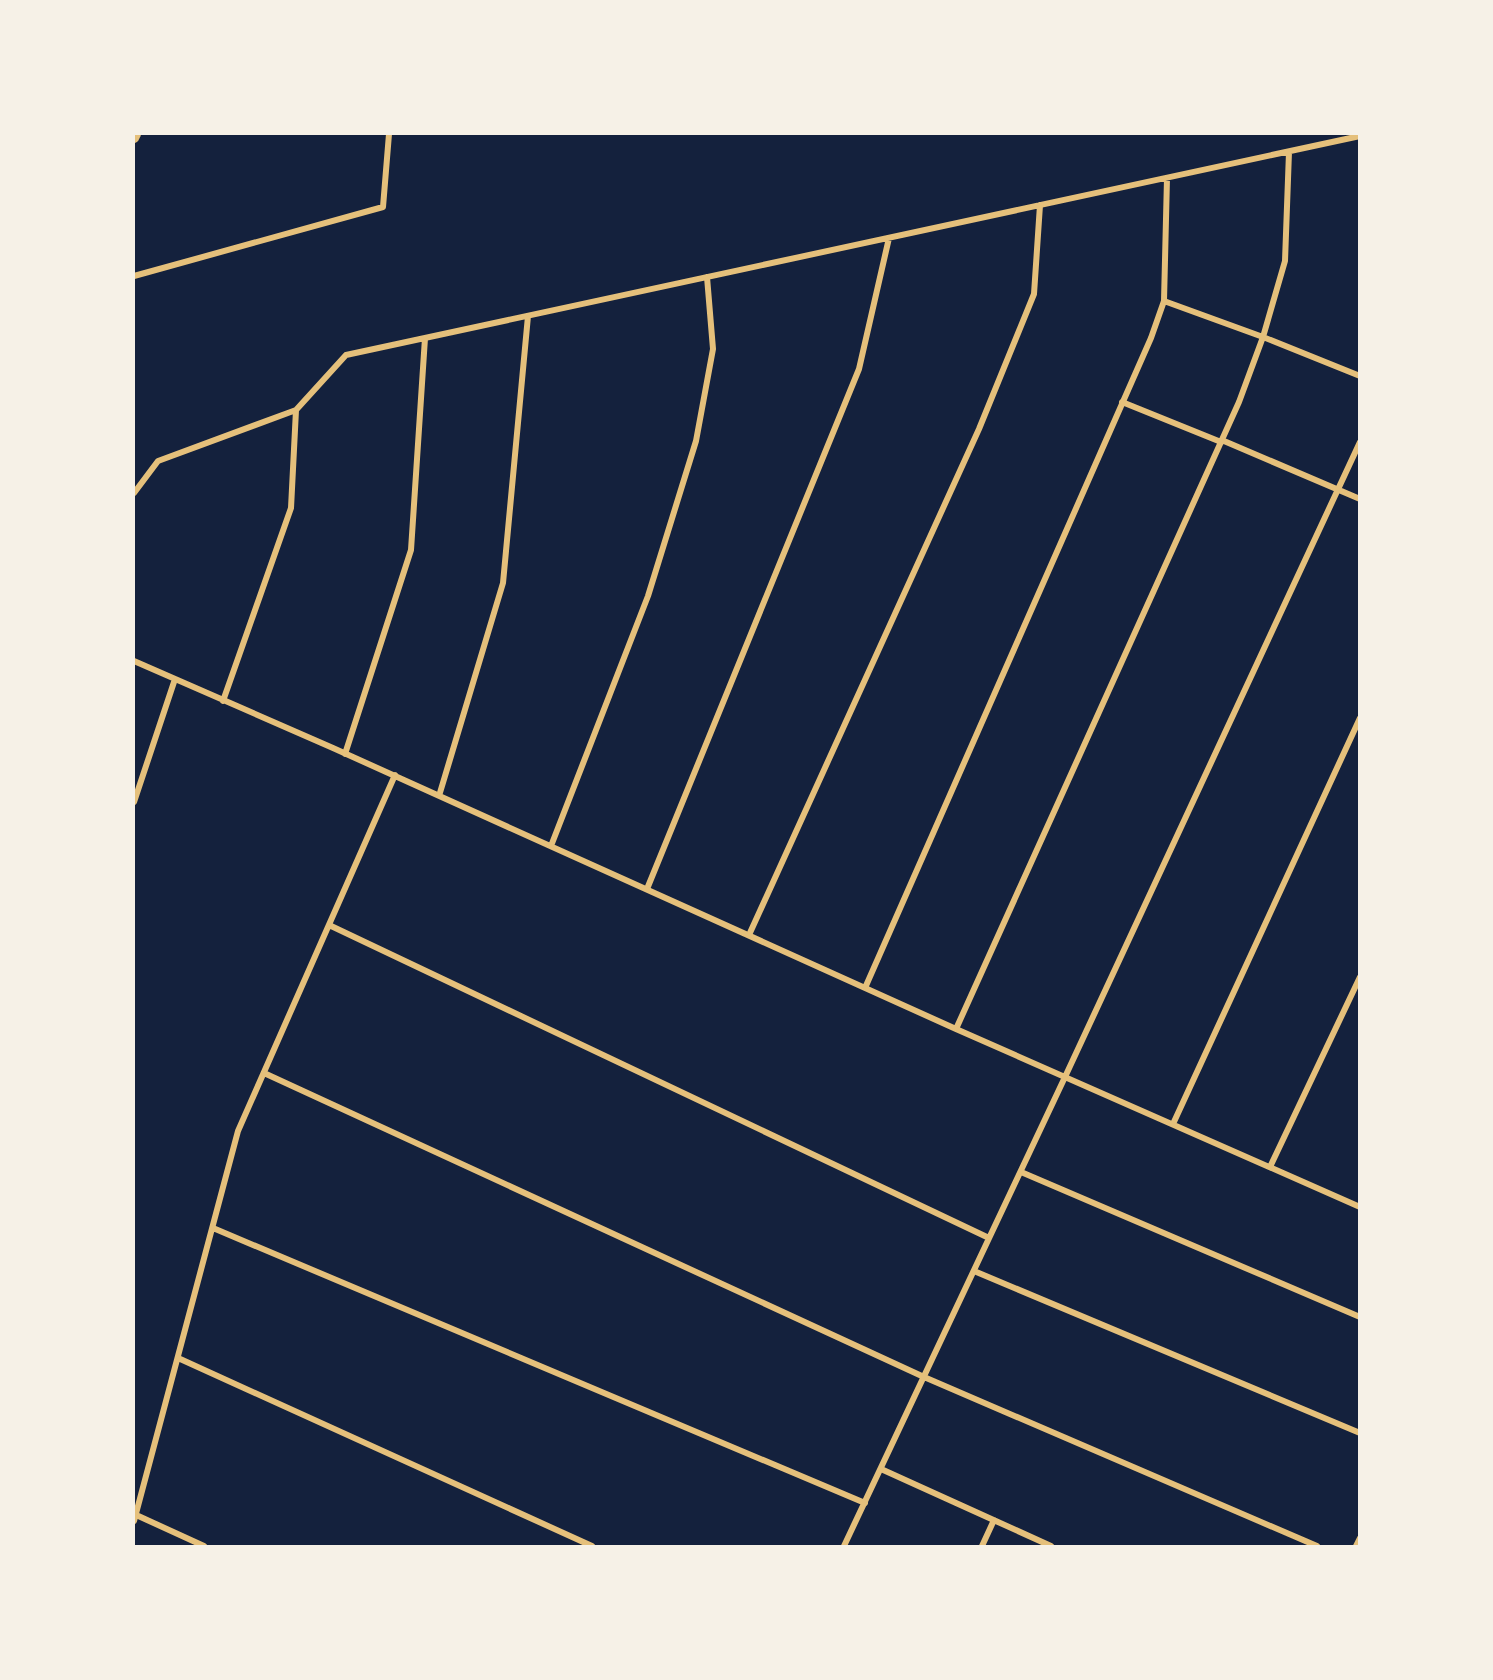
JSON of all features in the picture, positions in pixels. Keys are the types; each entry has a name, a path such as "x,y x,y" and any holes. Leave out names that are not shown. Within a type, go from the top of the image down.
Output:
{"street":[{"path":"134,138 136,134"},
{"path":"134,276 383,207 388,134"},
{"path":"134,493 158,461 296,410 346,355 1359,136"},
{"path":"956,1029 1239,402 1263,337 1285,261 1289,152"},
{"path":"865,988 1150,338 1164,301 1167,178"},
{"path":"749,935 979,429 1034,294 1041,205"},
{"path":"647,889 859,369 889,238"},
{"path":"551,846 648,596 696,441 713,349 707,277"},
{"path":"1164,301 1263,337 1359,376"},
{"path":"439,796 502,583 528,316"},
{"path":"345,754 411,550 425,338"},
{"path":"1122,402 1221,442 1224,441 1359,500"},
{"path":"223,701 291,508 296,410"},
{"path":"844,1546 1021,1172 1359,442"},
{"path":"134,661 1359,1207"},
{"path":"134,802 175,679"},
{"path":"1173,1124 1359,718"},
{"path":"204,1546 134,1516 238,1131 394,776"},
{"path":"329,925 989,1238"},
{"path":"1270,1167 1359,977"},
{"path":"264,1073 924,1377 1317,1546"},
{"path":"1021,1172 1359,1317"},
{"path":"213,1228 865,1503"},
{"path":"974,1271 1359,1433"},
{"path":"178,1358 592,1546"},
{"path":"881,1469 1051,1546"},
{"path":"982,1546 994,1520"},
{"path":"1356,1546 1359,1538"}]}
